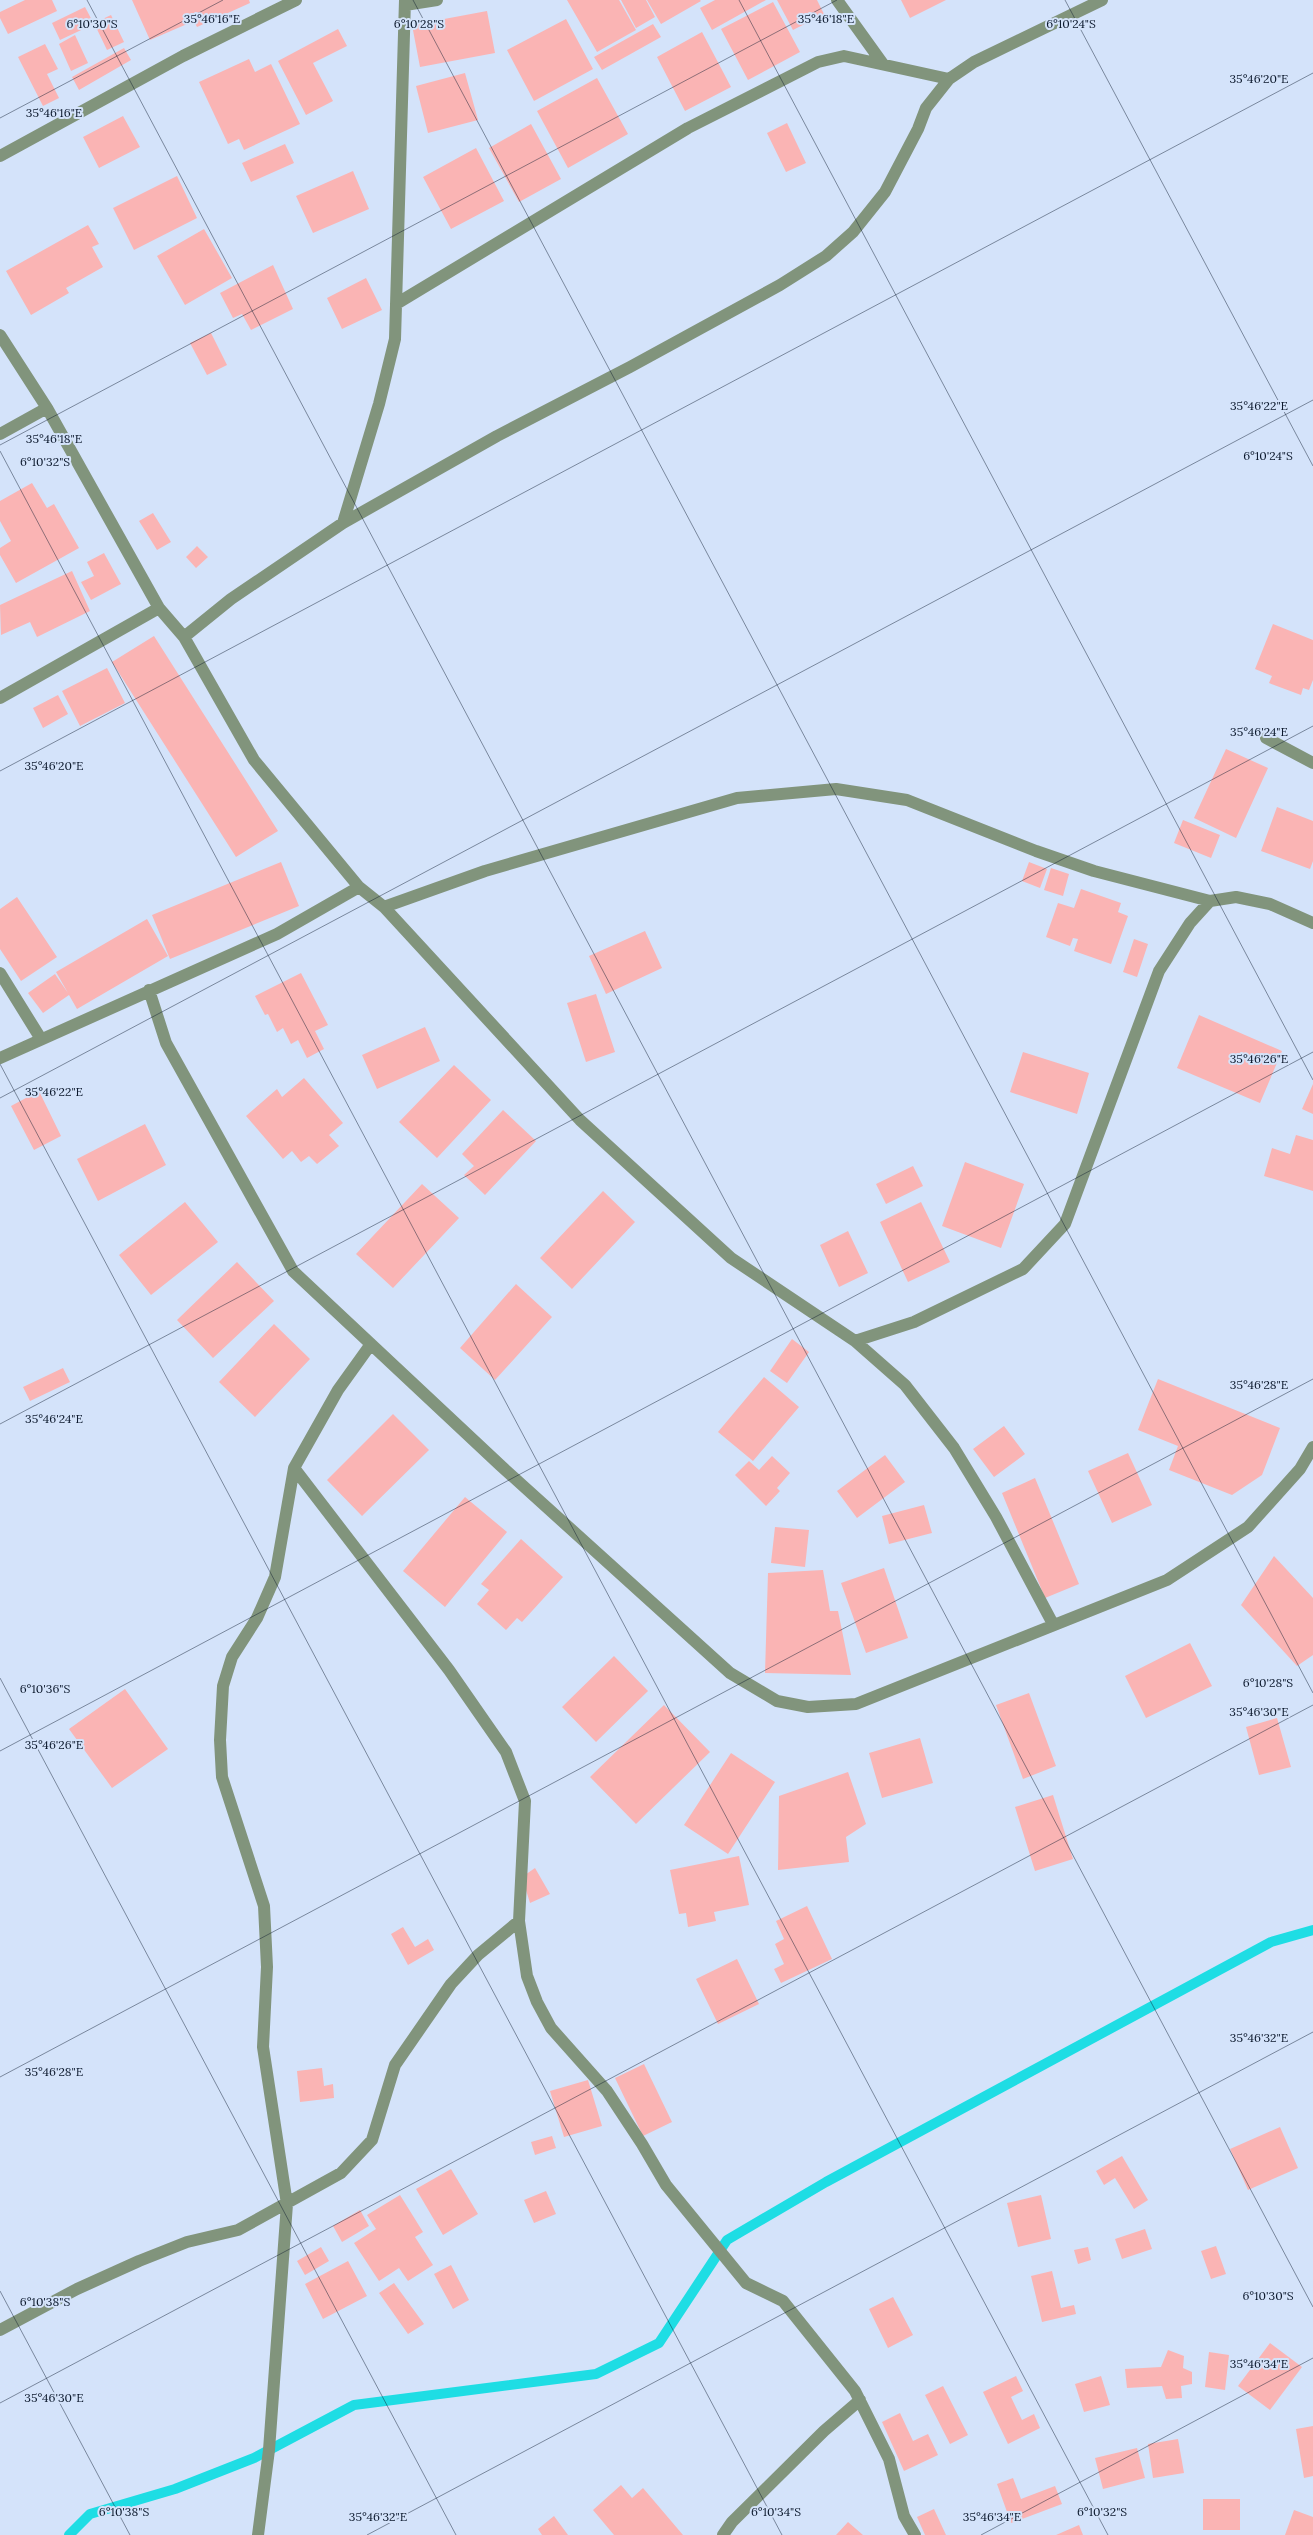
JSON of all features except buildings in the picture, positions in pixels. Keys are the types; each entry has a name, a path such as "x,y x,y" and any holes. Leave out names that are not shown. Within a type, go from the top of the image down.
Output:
{"street":[{"path":"0,156 183,56 296,0"},
{"path":"343,523 379,404 395,339 405,2 437,0"},
{"path":"837,0 883,64"},
{"path":"184,637 231,599 343,523 497,436 630,367 780,285 826,256 853,232 885,192 918,129 926,108 949,79 974,62 1102,0"},
{"path":"396,304 688,128 818,62 844,56 949,79"},
{"path":"0,335 47,408 159,608 184,637 254,760 359,887 384,907 580,1120 731,1258 855,1341 905,1385 954,1448 996,1517 1054,1624"},
{"path":"0,434 47,408"},
{"path":"0,698 159,608"},
{"path":"1266,738 1313,763"},
{"path":"384,907 485,871 738,798 836,789 907,800 1036,851 1085,868 1210,901 1236,897 1270,904 1313,923"},
{"path":"0,1058 277,934 359,887"},
{"path":"855,1341 914,1322 1023,1269 1065,1224 1159,971 1190,923 1210,901"},
{"path":"0,973 42,1039"},
{"path":"149,990 166,1043 293,1271 730,1673 777,1701 808,1707 856,1704 1167,1580 1248,1527 1300,1469 1313,1447"},
{"path":"258,2535 269,2450 288,2204 263,2047 268,1967 264,1906 222,1777 220,1740 223,1686 232,1657 257,1618 276,1577 294,1468 338,1390 371,1344"},
{"path":"294,1468 449,1670 506,1752 525,1801 519,1921 527,1976 536,2002 551,2028 606,2091 642,2144 666,2185 746,2283 784,2301 860,2400 889,2460 904,2516 915,2535"},
{"path":"0,2330 77,2289 140,2261 188,2242 238,2230 341,2173 372,2140 395,2065 451,1984 478,1955 519,1921"},
{"path":"724,2535 732,2522 824,2431 860,2400"}],"waterway":[{"path":"69,2535 90,2514 175,2489 254,2458 354,2405 596,2374 659,2343 727,2240 826,2182 1271,1942 1313,1930"}]}
